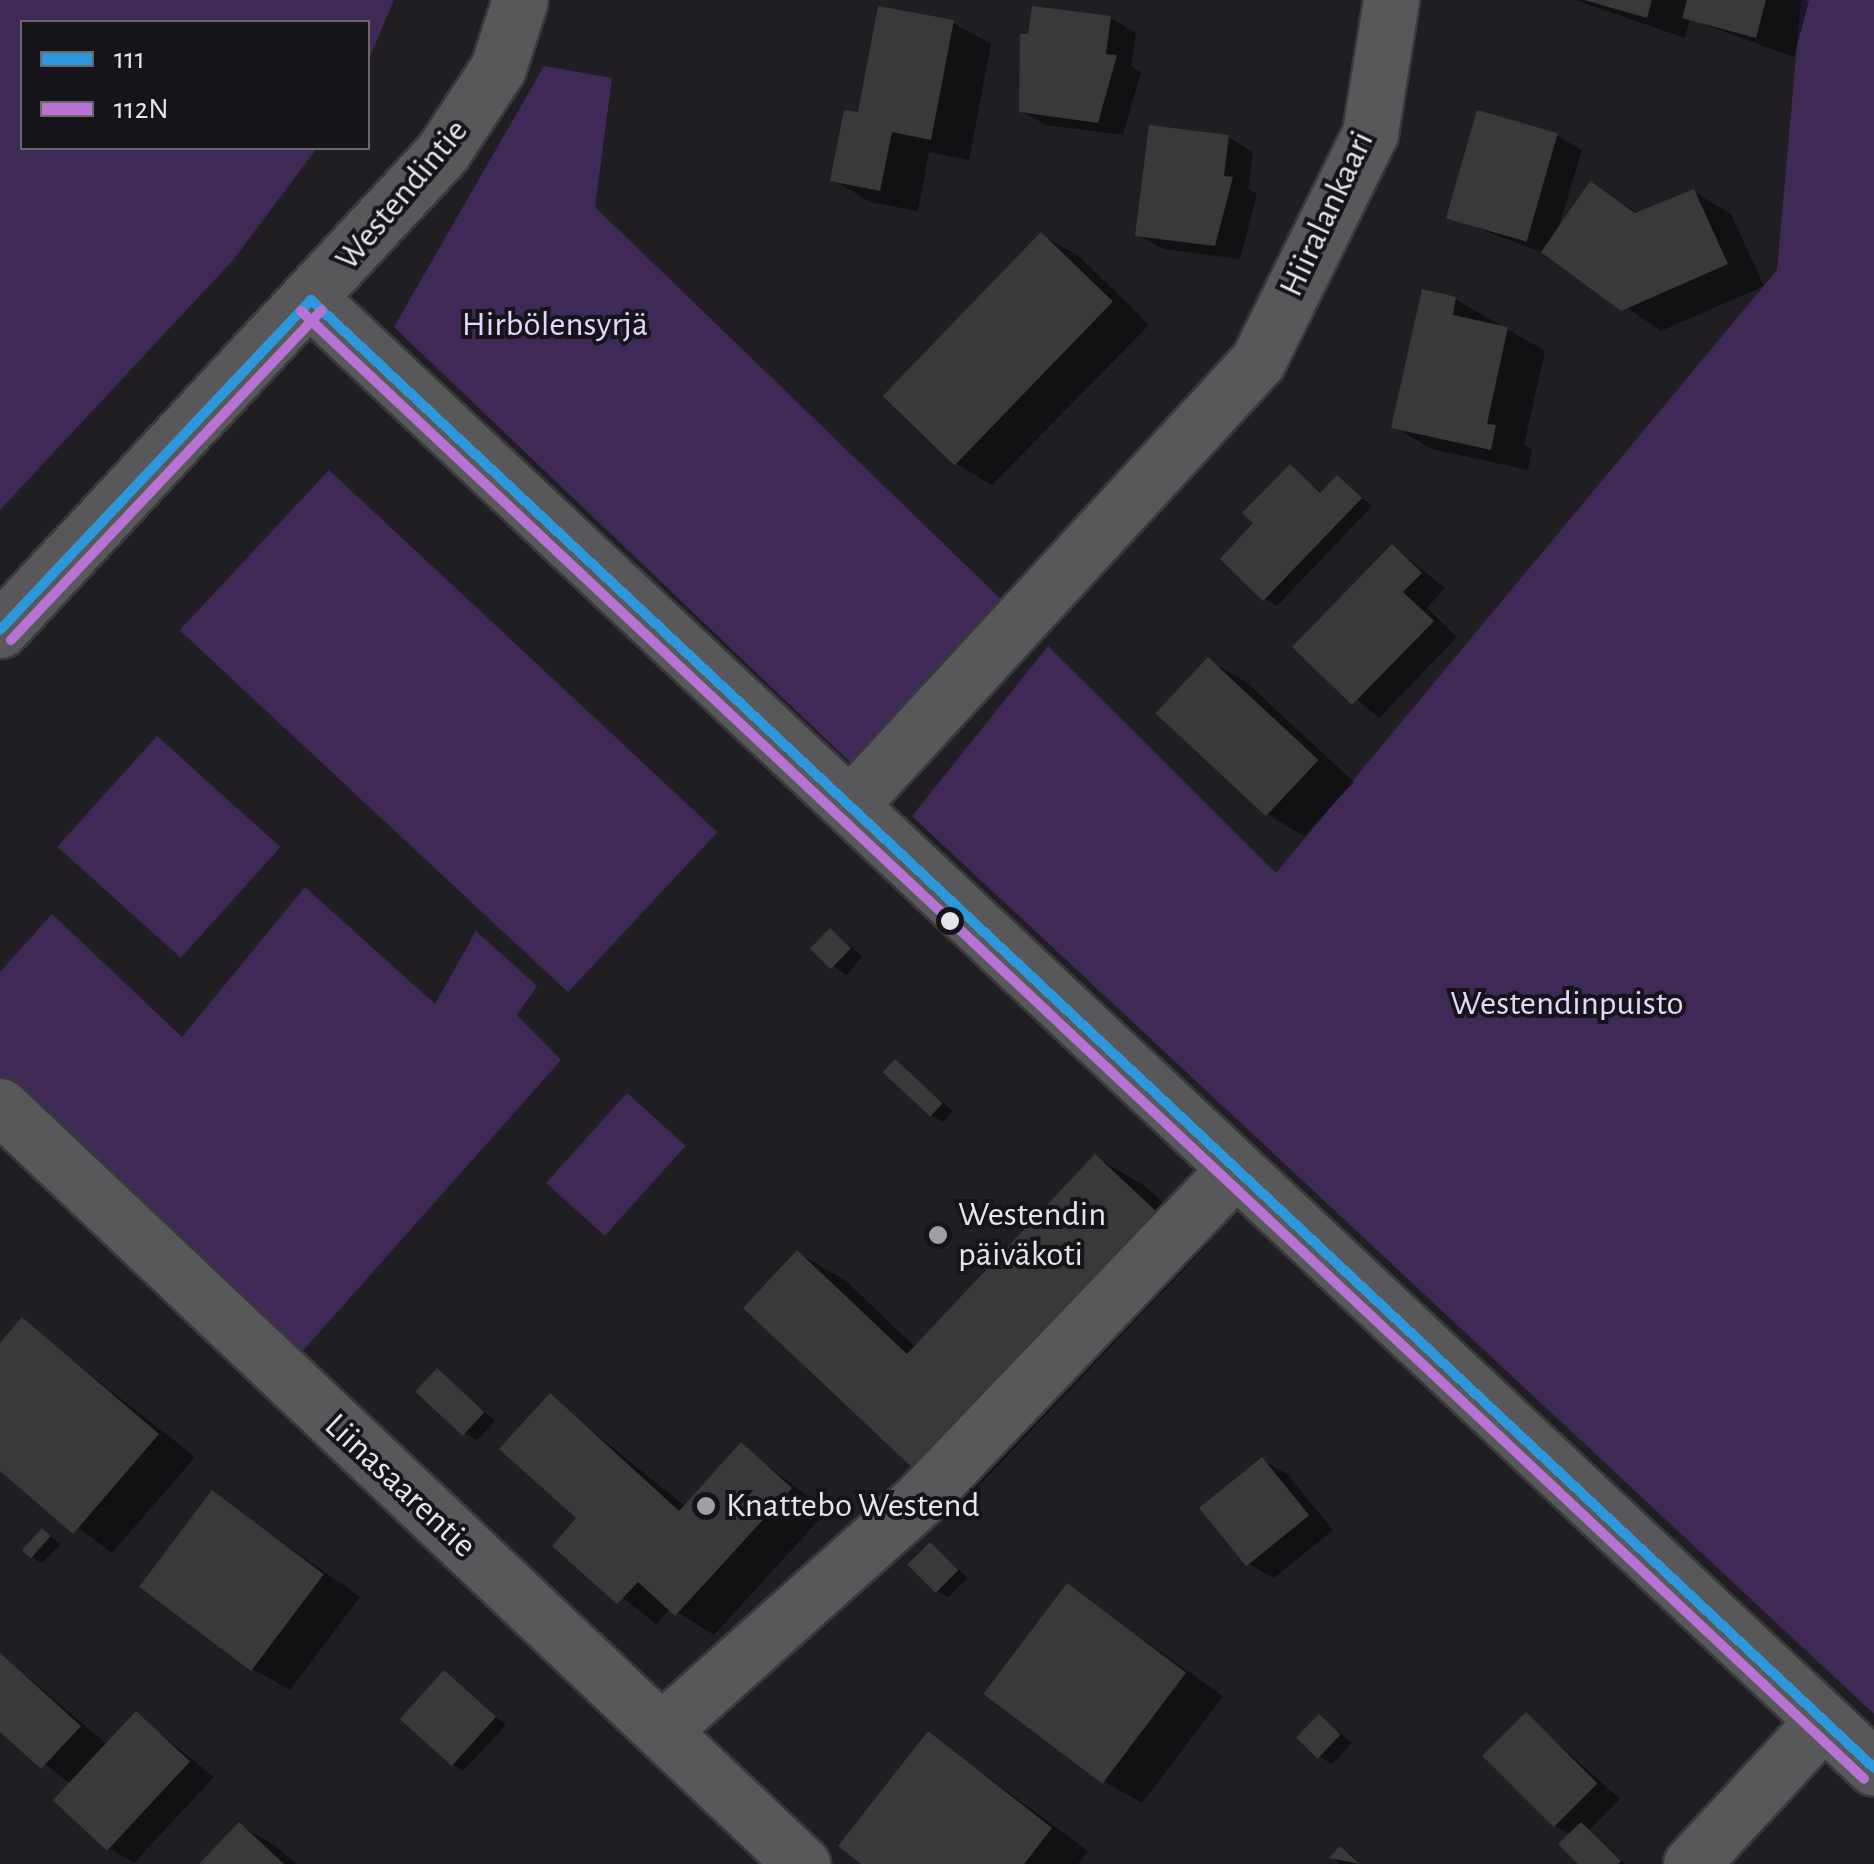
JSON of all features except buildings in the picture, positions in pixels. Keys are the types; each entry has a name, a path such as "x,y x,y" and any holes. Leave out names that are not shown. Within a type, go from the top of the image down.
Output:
{"street":[{"name":"Westendintie","path":"0,630 311,300 479,104 520,0"},
{"name":"Hiiralankaari","path":"850,805 1258,361 1370,132 1391,0"},
{"path":"311,300 1874,1768"},
{"name":"Liinasaarentie","path":"0,1106 802,1864"},
{"path":"663,1730 921,1498 1234,1171"},
{"path":"1691,1864 1822,1722"}],"green space":[{"path":"0,0 394,0 370,56 370,20 20,20 20,150 316,150 234,259 0,510"},
{"name":"Westendinpuisto","path":"1801,0 1874,0 1874,1714 912,816 1048,646 1276,873 1777,270"},
{"name":"Hirbölensyrjä","path":"544,66 612,78 595,207 1005,603 851,763 394,327"},
{"path":"329,470 717,832 568,992 180,630"},
{"path":"157,736 280,847 181,958 57,847"},
{"path":"305,887 435,1004 476,931 537,986 517,1015 561,1060 300,1354 0,1080 0,972 52,914 182,1037"},
{"path":"627,1093 686,1146 605,1236 546,1183"}],"transit line":[{"name":"111","path":"311,300 1874,1768"},
{"name":"111","path":"0,630 311,300"},
{"name":"112N","path":"11,640 322,310"},
{"name":"112N","path":"301,311 1864,1779"}],"place":[{"name":"Westendin päiväkoti","path":"938,1235"},
{"name":"Knattebo Westend","path":"706,1506"}]}
